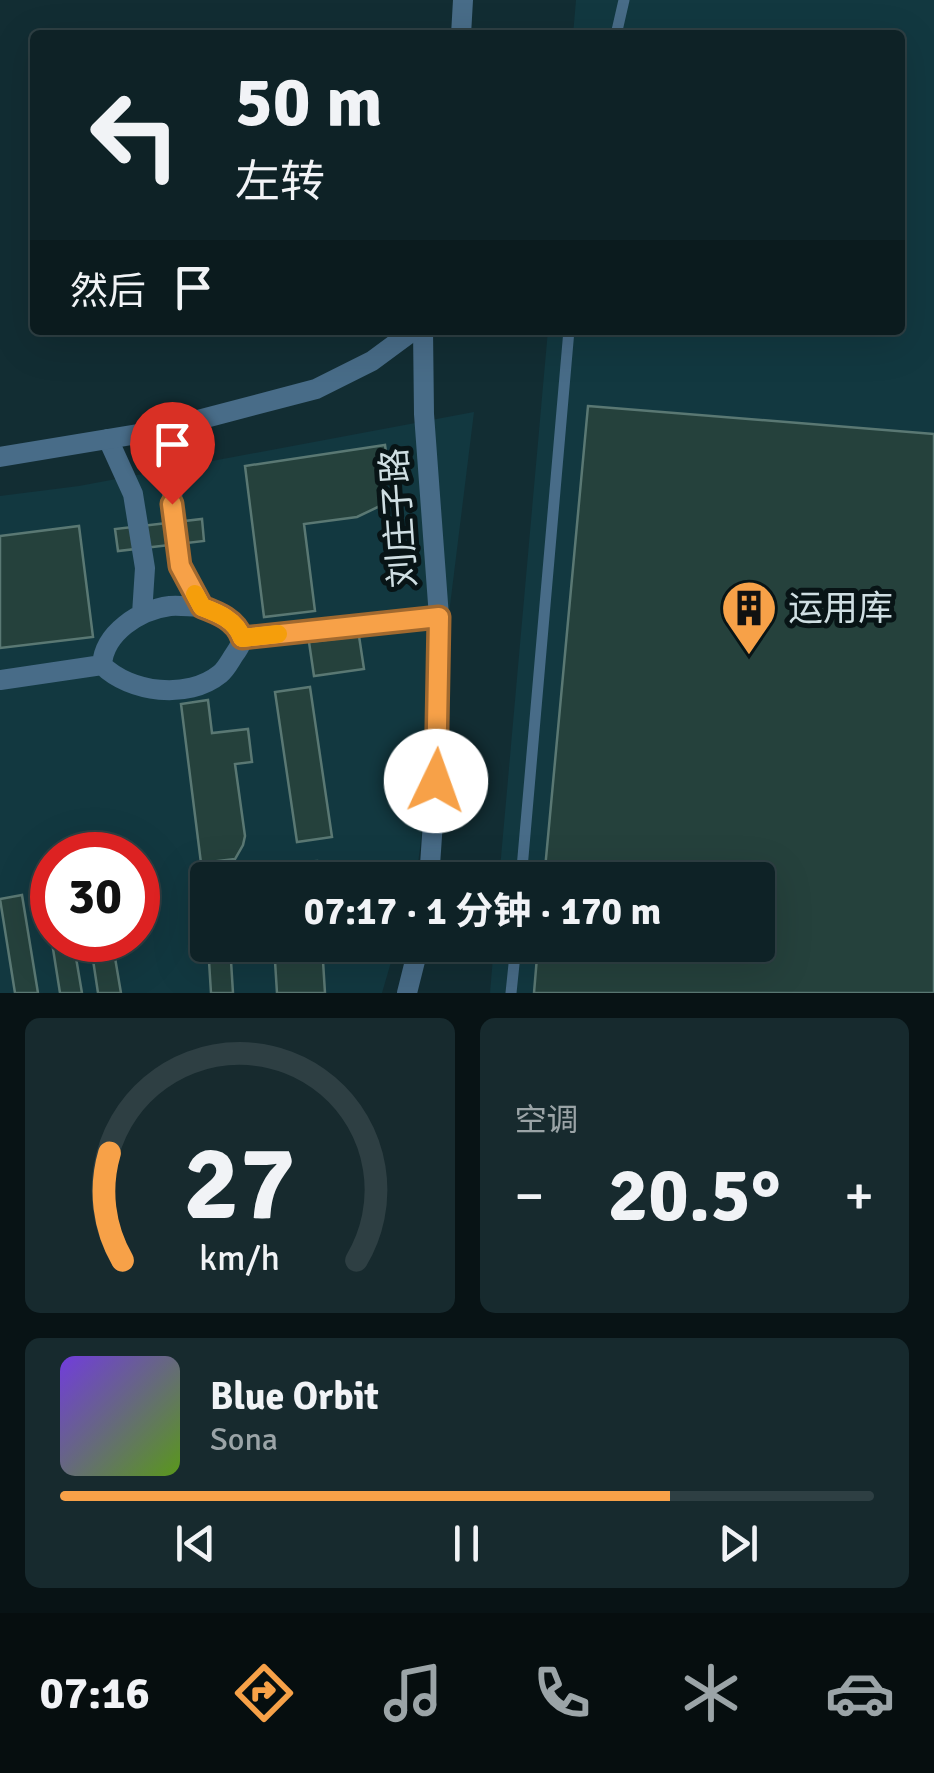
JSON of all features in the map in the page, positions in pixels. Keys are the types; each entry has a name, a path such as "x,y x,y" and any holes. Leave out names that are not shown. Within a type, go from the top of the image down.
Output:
{"street":[{"path":"461,30 463,0"},
{"path":"0,457 179,425 316,390 372,362 407,335"},
{"name":"刘庄子路","path":"423,335 424,414 439,617 438,748 430,862"},
{"path":"179,425 172,504 180,566 202,607"},
{"path":"108,439 133,494 146,568 142,614"},
{"path":"169,606 202,607 219,613 242,638 221,673 199,686 166,690 136,686 102,665 103,652 112,640 127,623 142,614 169,606"},
{"path":"242,638 439,617"},
{"path":"0,680 102,665"},
{"path":"407,993 415,962"}],"lane":[{"path":"617,30 624,0"},
{"path":"524,862 569,335"},
{"path":"511,993 514,962"}],"shaded area":[{"name":"运用库","path":"576,0 934,0 934,993 490,993 493,962 775,962 775,862 501,862 548,335 905,335 905,30 573,30"},
{"path":"474,412 418,862 190,862 190,962 391,962 382,993 0,993 0,496 79,486"}],"building":[{"name":"运用库","path":"588,406 934,434 934,993 534,993 537,962 775,962 775,862 546,862"},
{"path":"385,445 389,474 380,506 357,517 304,524 315,611 264,617 245,466"},
{"path":"202,519 204,541 118,551 115,529"},
{"path":"79,526 93,637 0,648 0,536"},
{"path":"359,636 364,669 314,676 309,642"},
{"path":"310,687 332,837 297,842 275,692"},
{"path":"208,700 212,733 248,729 252,762 235,764 245,836 235,859 201,862 181,704"},
{"path":"22,895 38,993 15,993 0,899"},
{"path":"55,962 77,962 82,993 60,993"},
{"path":"93,962 116,962 121,993 98,993"},
{"path":"209,962 231,962 233,993 211,993"},
{"path":"275,962 323,962 325,993 277,993"}],"slow traffic":[{"path":"195,594 202,607 219,613 242,638 278,634"}],"place":[{"name":"运用库","path":"749,657"}],"route":[{"path":"172,504 180,566 202,607 219,613 242,638 439,617 436,781"}]}
